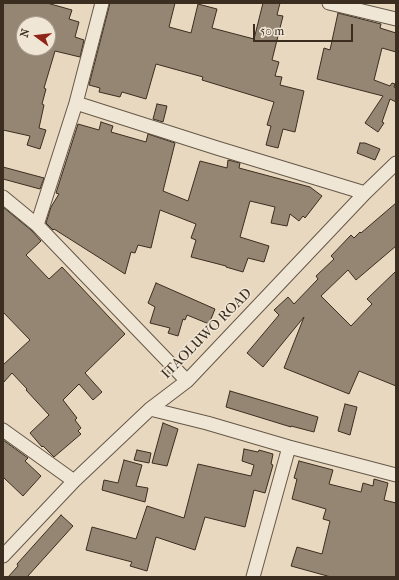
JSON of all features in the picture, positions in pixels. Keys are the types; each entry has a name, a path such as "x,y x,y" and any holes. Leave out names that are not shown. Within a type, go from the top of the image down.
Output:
{"street":[{"path":"37,225 76,103 102,3"},
{"path":"329,3 396,19"},
{"path":"76,103 365,193"},
{"name":"ITAOLUWO ROAD","path":"3,556 74,482 150,409 187,380 365,193 396,163"},
{"path":"3,197 37,225 187,380"},
{"path":"150,409 207,423 289,447 396,475"},
{"path":"3,430 74,482"},
{"path":"253,577 289,447"}],"building":[{"path":"3,3 47,3 72,10 69,19 79,22 75,37 84,40 80,57 56,51 56,16 16,16 16,56 54,56 44,88 46,89 42,104 44,105 39,128 46,130 40,149 27,145 30,136 3,130"},
{"path":"110,3 175,3 169,27 191,33 198,4 217,9 212,28 254,39 263,3 280,3 277,15 283,16 272,60 279,62 275,76 282,77 280,85 304,91 295,132 283,129 278,148 266,145 271,126 267,125 274,102 202,80 203,77 156,64 146,99 122,92 120,97 99,92 100,88 89,85"},
{"path":"338,13 381,24 380,28 396,33 396,52 382,48 374,80 390,86 392,83 395,84 394,87 396,88 396,102 390,99 382,122 384,123 378,132 365,123 383,96 317,79 324,48 330,50"},
{"path":"157,104 167,106 163,122 153,119"},
{"path":"101,122 113,126 111,132 146,142 148,134 175,143 163,191 188,201 200,161 227,168 228,160 240,163 239,168 310,187 322,196 305,218 303,216 299,221 290,214 287,226 271,223 275,207 250,201 240,237 269,246 264,262 248,258 243,272 191,257 196,240 191,238 196,224 160,210 151,248 138,245 135,253 131,252 125,274 54,229 53,230 46,223 51,207 59,194 56,193 78,124 99,130"},
{"path":"360,143 365,143 380,149 375,160 357,153"},
{"path":"3,167 44,178 40,189 3,179"},
{"path":"396,203 396,246 356,280 348,270 321,296 351,326 372,304 367,299 396,271 396,386 359,371 349,394 284,368 304,317 263,367 247,353 279,315 274,310 288,297 294,304 318,279 316,276 334,259 331,256 351,235 354,238"},
{"path":"3,207 31,230 41,241 26,255 49,279 62,267 125,334 85,373 102,392 93,400 79,384 63,400 77,418 75,420 81,428 78,431 81,434 54,457 43,446 42,447 30,433 49,415 12,373 3,383 3,365 30,340 3,312"},
{"path":"156,283 215,309 209,324 187,315 185,320 183,319 178,336 168,333 170,328 150,323 155,307 148,303"},
{"path":"230,391 318,417 314,432 291,427 226,407"},
{"path":"345,404 357,407 350,435 338,431"},
{"path":"163,423 178,429 167,466 152,463"},
{"path":"3,440 28,458 25,461 41,476 23,496 3,477"},
{"path":"244,449 258,452 259,450 273,454 271,464 273,465 265,493 254,490 245,527 205,517 195,550 156,537 147,571 130,566 132,562 86,550 92,527 136,539 147,506 184,518 198,464 251,476 254,465 242,461"},
{"path":"137,450 151,453 149,463 134,460"},
{"path":"124,460 142,465 136,486 148,488 145,502 102,490 104,480 118,483"},
{"path":"299,461 333,470 329,484 361,492 363,483 373,486 374,479 388,483 384,500 396,503 396,577 331,577 291,566 297,547 322,554 330,521 323,519 326,509 292,499 297,479 294,478"},
{"path":"61,515 73,526 27,577 8,577 18,566 17,564"}]}
